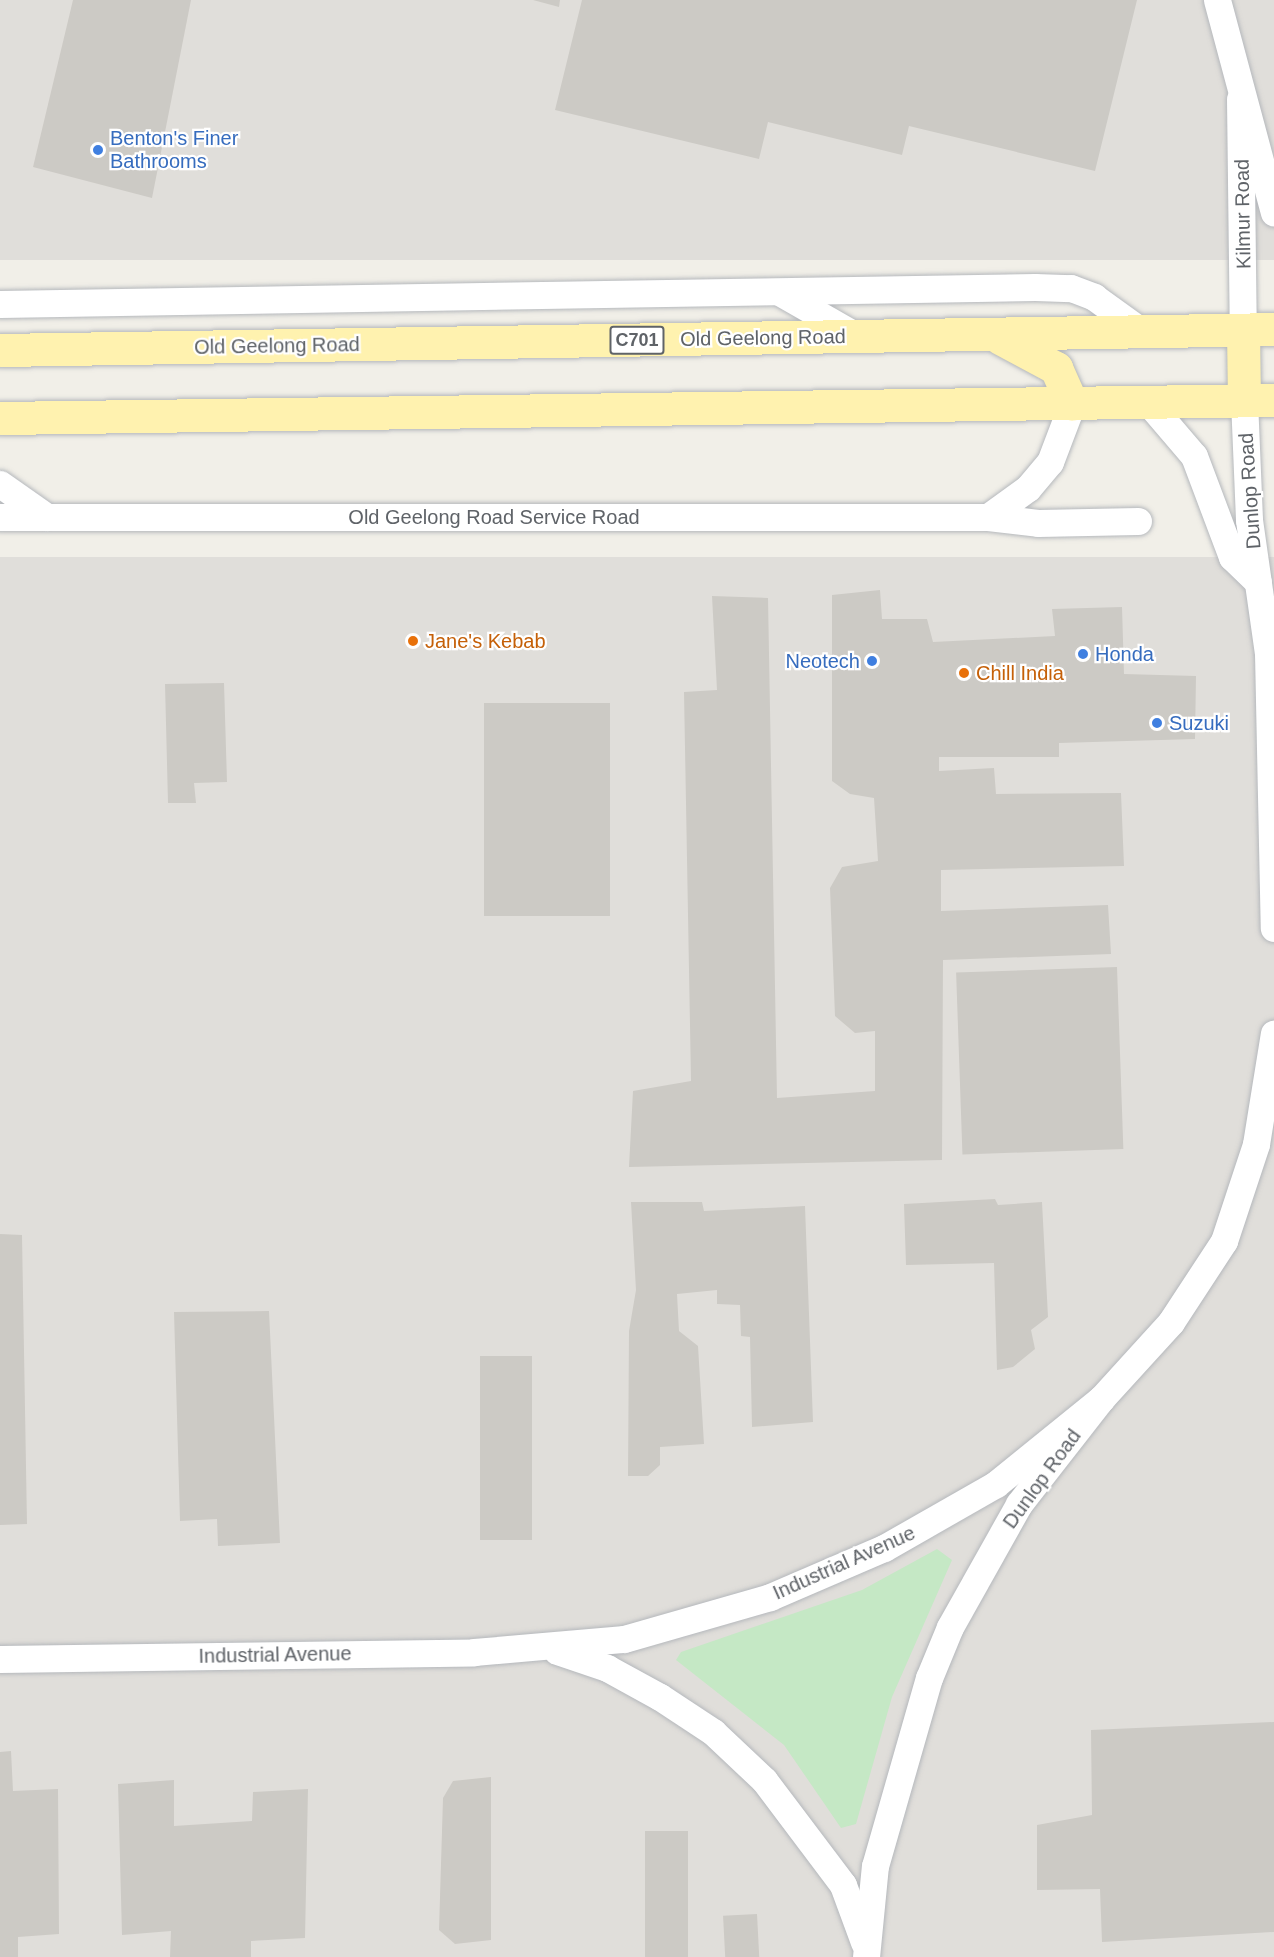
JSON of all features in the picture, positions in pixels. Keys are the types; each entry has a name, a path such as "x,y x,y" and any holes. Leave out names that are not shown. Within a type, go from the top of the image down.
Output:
{"main road":[{"name":"Old Geelong Road","path":"0,350 1144,333 1259,329"},
{"path":"0,418 1259,400 1259,329"},
{"path":"993,335 1056,368 1072,404"}],"street":[{"name":"Kilmur Road","path":"1217,0 1240,99 1274,212"},
{"name":"Kilmur Road","path":"1240,99 1274,162"},
{"name":"Kilmur Road","path":"1240,99 1259,329"},
{"path":"0,304 774,290 1071,288 1094,297 1144,333"},
{"path":"774,290 858,337"},
{"name":"Dunlop Road","path":"1259,400 1249,520 1268,653 1274,928"},
{"path":"1147,401 1194,456 1232,557 1258,582"},
{"path":"988,517 1028,488 1050,462 1072,404"},
{"path":"0,484 47,517"},
{"name":"Old Geelong Road Service Road","path":"0,517 988,517 1038,523 1138,521"},
{"name":"Dunlop Road","path":"1268,653 1274,609"},
{"name":"Dunlop Road","path":"866,1953 884,1833 929,1678 950,1628 1020,1504 1101,1399 1171,1322 1235,1221 1269,1084 1274,1033"},
{"name":"Industrial Avenue","path":"0,1659 550,1649 624,1639 711,1616 835,1572 996,1484 1101,1399"},
{"name":"Industrial Avenue","path":"550,1649 607,1668 660,1698 739,1756 802,1825 843,1885 866,1953"}],"shaded area":[{"path":"0,0 1274,0 1274,260 0,260"},
{"path":"0,557 1274,557 1274,1957 0,1957"}],"green space":[{"path":"937,1549 952,1560 892,1697 856,1824 841,1828 784,1745 676,1660 681,1652 862,1590"}],"building":[{"path":"73,0 191,0 152,198 33,167"},
{"path":"533,0 560,0 559,7"},
{"path":"582,0 1137,0 1095,171 909,126 902,155 768,122 759,159 555,110"},
{"path":"880,590 882,619 927,619 933,642 1055,636 1052,609 1122,607 1124,674 1196,676 1195,739 1059,743 1059,757 939,757 939,771 994,768 996,794 1121,793 1124,866 941,870 941,911 1108,905 1111,954 943,960 942,1160 629,1167 633,1091 691,1081 684,692 717,690 712,596 768,598 777,1098 875,1091 875,1031 855,1033 835,1016 830,888 842,867 878,861 874,798 850,794 832,781 832,595"},
{"path":"224,683 227,782 194,783 196,803 168,803 165,684"},
{"path":"484,703 610,703 610,916 484,916"},
{"path":"1117,967 1123,1149 962,1155 956,973"},
{"path":"995,1199 998,1205 1042,1202 1048,1317 1031,1330 1035,1349 1013,1367 997,1370 994,1263 906,1265 904,1204"},
{"path":"631,1202 702,1202 704,1211 805,1206 813,1422 752,1427 750,1337 741,1336 740,1305 717,1304 717,1290 677,1294 679,1331 698,1346 704,1444 660,1447 660,1465 648,1476 628,1476 629,1331 636,1290"},
{"path":"0,1234 22,1235 27,1524 0,1525"},
{"path":"269,1311 280,1543 218,1546 217,1519 180,1521 174,1312"},
{"path":"480,1356 532,1356 532,1540 480,1540"},
{"path":"1274,1722 1274,1932 1102,1942 1100,1889 1037,1890 1037,1825 1092,1815 1091,1730"},
{"path":"11,1751 13,1791 58,1789 59,1934 18,1937 18,1957 0,1957 0,1752"},
{"path":"491,1777 491,1940 455,1944 439,1930 443,1798 453,1781"},
{"path":"174,1780 174,1826 252,1821 253,1792 308,1789 305,1938 251,1941 251,1957 170,1957 171,1931 122,1935 118,1784"},
{"path":"645,1831 688,1831 688,1957 645,1957"},
{"path":"757,1914 759,1957 725,1957 723,1916"}],"place":[{"name":"Benton's Finer Bathrooms","path":"98,150"},
{"name":"Jane's Kebab","path":"413,641"},
{"name":"Honda","path":"1083,654"},
{"name":"Neotech","path":"872,661"},
{"name":"Chill India","path":"964,673"},
{"name":"Suzuki","path":"1157,723"}]}
